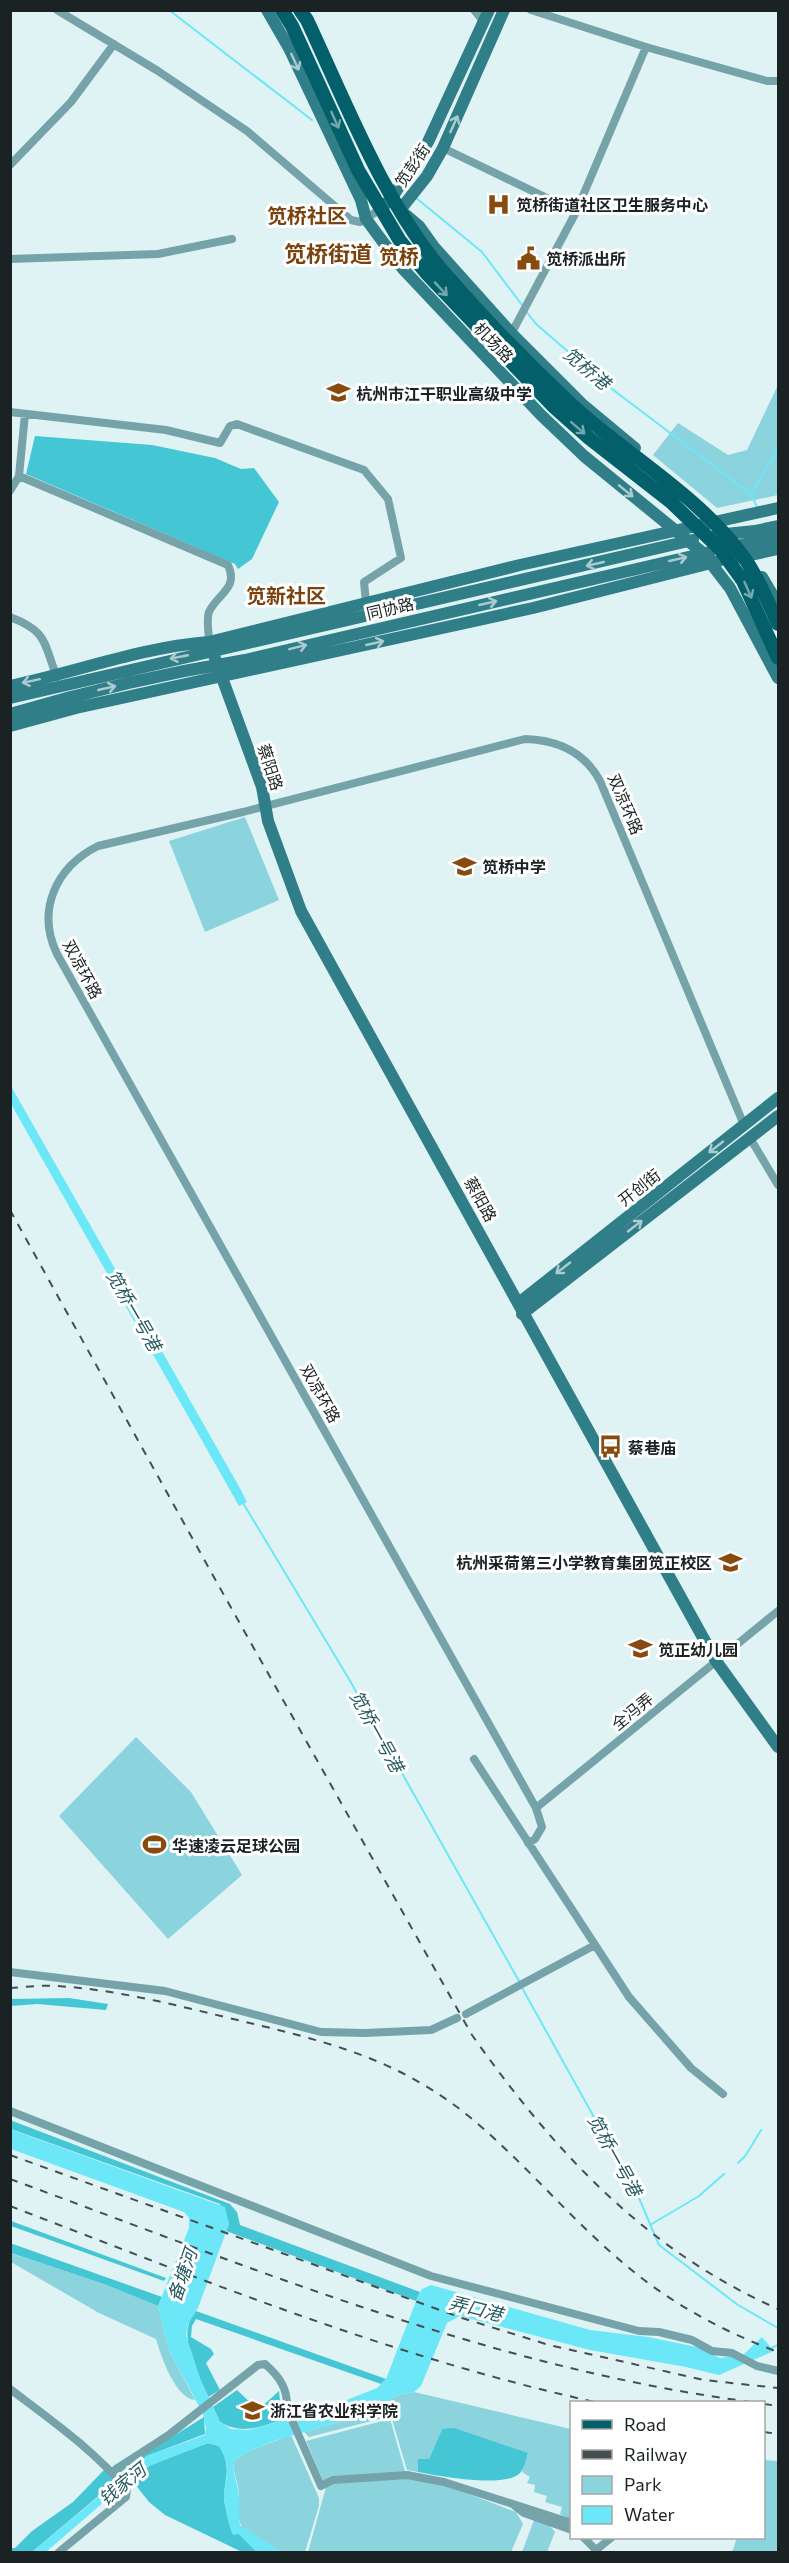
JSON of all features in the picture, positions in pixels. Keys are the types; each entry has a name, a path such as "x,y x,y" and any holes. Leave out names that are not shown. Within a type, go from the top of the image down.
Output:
{"main road":[{"name":"机场路","path":"282,10 292,26 358,170 400,241 428,275 553,406 726,541 778,658"},
{"name":"机场路","path":"300,10 400,210 414,234 445,274 574,406 685,496 726,541 778,624"}],"street":[{"path":"57,10 114,44 247,131 351,220 360,222 381,209"},
{"name":"机场路","path":"267,10 289,48 362,200 366,219 403,270 541,415 584,456 708,558 730,588 778,678"},
{"path":"474,10 486,16"},
{"name":"笕彭街","path":"381,209 400,210 427,176 443,148 504,10"},
{"path":"531,10 646,47 767,81 778,81"},
{"name":"笕彭街","path":"381,209 393,196 428,142 486,16"},
{"path":"10,165 71,102 114,44"},
{"path":"510,338 576,212 646,47"},
{"path":"443,148 576,212"},
{"path":"10,259 158,254 232,239"},
{"path":"10,412 166,430 220,443 230,426 237,424 364,470 388,499 401,558 364,582 366,602"},
{"path":"10,491 19,476 25,414"},
{"path":"19,476 228,565 232,574 230,584 208,613 211,646 366,602 676,531 726,541 760,542 778,549"},
{"path":"726,541 747,517 778,508"},
{"name":"同协路","path":"760,542 778,526"},
{"name":"同协路","path":"10,698 58,681 690,541 760,542 778,537"},
{"name":"机场路","path":"726,541 778,604"},
{"name":"同协路","path":"10,714 68,697 708,558 726,541"},
{"path":"10,726 76,708 533,608 708,558"},
{"path":"10,617 33,627 43,637 58,681 76,708"},
{"name":"蔡阳路","path":"211,646 262,787 268,821 301,910 716,1660 778,1747"},
{"path":"10,686 58,681"},
{"path":"10,720 27,722"},
{"name":"双凉环路","path":"536,1808 63,965 49,935 48,909 55,886 70,865 98,846 525,739 555,742 570,749 594,769 600,781 744,1125"},
{"name":"开创街","path":"521,1308 778,1098"},
{"name":"开创街","path":"521,1308 778,1116"},
{"path":"750,1138 778,1185"},
{"name":"全冯弄","path":"536,1808 778,1611"},
{"path":"474,1759 629,1997 691,2068 723,2094"},
{"path":"528,1843 535,1839 542,1827 536,1808"},
{"path":"466,2014 526,1984 595,1945"},
{"path":"10,1972 165,1991 321,2032 431,2030 457,2018"},
{"path":"10,2111 431,2276 639,2331 659,2332 692,2340 712,2351 732,2353 757,2366 778,2371"},
{"path":"112,2472 217,2400 258,2365 265,2364 281,2378 288,2398 287,2409 321,2486 333,2480 406,2475 444,2482 570,2522"},
{"path":"10,2388 112,2472 127,2490 126,2497 59,2553"},
{"path":"515,2506 524,2513 570,2529"},
{"path":"585,2539 600,2550"}],"green space":[{"path":"778,385 778,495 717,508 653,455 678,423 728,455 747,450"},
{"path":"245,817 279,900 205,932 169,841"},
{"name":"华速凌云足球公园","path":"136,1737 191,1792 242,1875 168,1939 59,1816"},
{"path":"10,2253 108,2285 158,2306 169,2350 195,2400 188,2398 175,2384 165,2365 156,2339 99,2313 11,2262"},
{"path":"414,2392 570,2429 570,2519 560,2514 562,2507 545,2502 547,2496 534,2492 535,2485 527,2483 530,2477 522,2472 528,2454 442,2429 429,2459 419,2459 418,2472 407,2470 391,2416 309,2437 304,2432 339,2422 350,2415 383,2404 395,2396"},
{"path":"390,2419 407,2478 442,2484 516,2512 523,2524 511,2552 308,2552 326,2487 306,2441"},
{"path":"291,2435 319,2498 319,2506 305,2552 281,2552 245,2530 239,2517 239,2494 233,2461 247,2452"},
{"path":"765,2460 778,2461 778,2552 732,2552 737,2539 765,2539"},
{"path":"534,2520 550,2526 555,2532 547,2552 522,2552"}],"shaded area":[{"path":"35,436 152,445 215,458 241,469 254,468 279,502 252,559 238,569 235,564 26,474"},
{"path":"69,1998 108,2004 106,2010 37,2004 11,2006 11,1999"},
{"path":"10,2120 230,2204 237,2212 240,2225 420,2292 416,2301 226,2231 229,2224 220,2204 11,2129"},
{"path":"11,2221 166,2278 164,2281 11,2226"},
{"path":"10,2243 162,2297 158,2306 107,2285 11,2253"},
{"path":"196,2311 386,2379 381,2384 196,2319 192,2326 191,2337 211,2349 214,2354 206,2363 220,2390 208,2397 194,2365 188,2342 190,2320"},
{"path":"237,2390 258,2410 279,2391 282,2420 243,2429 220,2422 213,2407"},
{"path":"204,2417 205,2434 147,2456 121,2476 113,2466 151,2442 159,2445"},
{"path":"454,2428 528,2453 525,2465 519,2474 511,2478 485,2481 418,2472 418,2459 429,2459 442,2429"},
{"path":"208,2443 219,2446 227,2465 224,2500 233,2534 239,2534 257,2552 242,2552 165,2515 149,2502 131,2479 152,2464"},
{"path":"104,2470 115,2482 32,2552 11,2552 10,2548 15,2548 32,2531 73,2502"}],"water":[{"path":"11,1086 247,1502 239,1506 11,1104"},
{"path":"10,2129 225,2207 229,2224 198,2308 188,2324 186,2335 200,2378 220,2422 231,2429 248,2430 339,2403 377,2388 386,2379 418,2296 422,2289 431,2285 590,2330 648,2337 697,2347 720,2358 743,2355 762,2337 774,2351 719,2375 590,2350 460,2316 447,2323 421,2386 414,2392 395,2396 383,2404 350,2415 339,2422 277,2440 247,2452 233,2461 239,2494 240,2525 281,2552 257,2552 239,2534 233,2535 224,2500 226,2460 219,2446 208,2443 142,2469 46,2552 32,2552 147,2456 205,2435 206,2428 203,2414 169,2350 158,2306 189,2228 189,2218 184,2212 11,2149"}],"waterway":[{"name":"笕桥港","path":"169,10 312,120"},
{"name":"笕桥港","path":"415,197 482,252 522,305"},
{"name":"笕桥港","path":"525,310 536,324 608,386 751,494 757,507"},
{"path":"751,494 778,449"},
{"name":"笕桥一号港","path":"243,1503 349,1679 519,1981"},
{"name":"笕桥一号港","path":"521,1986 639,2198 659,2245 738,2305 778,2328"},
{"path":"738,2163 746,2155 761,2130"},
{"path":"650,2225 699,2196 724,2174"},
{"name":"弄口港","path":"771,2348 778,2345"}],"railway":[{"path":"10,1210 472,2035 536,2118 606,2193 644,2227 686,2258 730,2285 778,2309"},
{"path":"10,1988 56,1986 139,1997 291,2033 356,2053 387,2066 418,2081 478,2124 603,2245 658,2290 716,2325 778,2352"},
{"path":"10,2155 462,2318 549,2345 704,2380 778,2388"},
{"path":"10,2179 375,2312 561,2366 656,2387 746,2401"},
{"path":"10,2206 227,2289 372,2340 520,2384 591,2401"},
{"path":"765,2404 778,2406"},
{"path":"765,2432 778,2434"}],"place":[{"name":"笕桥街道社区卫生服务中心","path":"498,204"},
{"name":"笕桥派出所","path":"528,258"},
{"name":"杭州市江干职业高级中学","path":"338,393"},
{"name":"笕桥中学","path":"464,866"},
{"name":"蔡巷庙","path":"610,1447"},
{"name":"杭州采荷第三小学教育集团笕正校区","path":"730,1562"},
{"name":"笕正幼儿园","path":"640,1649"},
{"name":"华速凌云足球公园","path":"154,1845"},
{"name":"浙江省农业科学院","path":"252,2410"}],"district":[{"name":"笕桥社区","path":"307,215"},
{"name":"笕桥街道","path":"328,253"},
{"name":"笕桥","path":"399,256"},
{"name":"笕新社区","path":"286,595"}],"water label":[{"name":"备塘河","path":"182,2275"},
{"name":"钱家河","path":"122,2484"}]}
